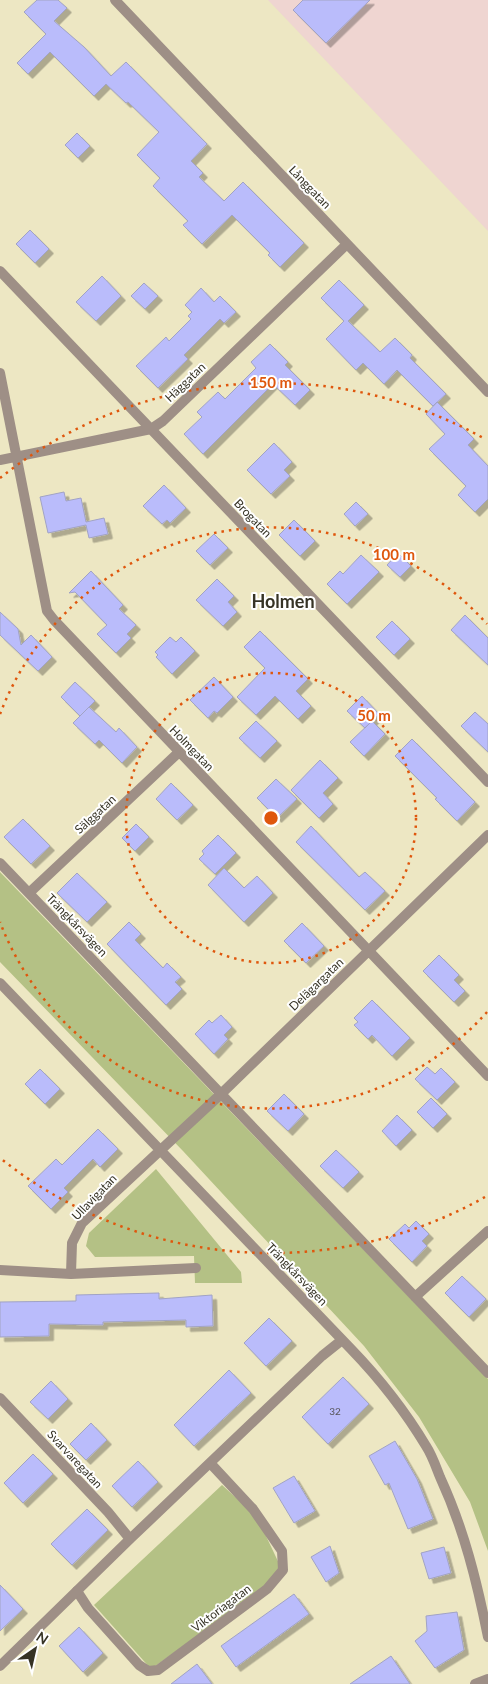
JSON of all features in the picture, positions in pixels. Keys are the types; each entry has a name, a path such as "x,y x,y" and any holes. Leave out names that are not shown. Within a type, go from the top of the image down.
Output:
{"street":[{"name":"Långgatan","path":"115,0 488,392"},
{"name":"Häggatan","path":"0,460 151,429 163,420 347,244"},
{"name":"Brogatan","path":"0,271 488,782"},
{"name":"Holmgatan","path":"0,374 47,611 178,753 488,1076"},
{"name":"Sälggatan","path":"30,893 178,753"},
{"name":"Delägargatan","path":"160,1150 221,1094 488,835"},
{"name":"Trängkårsvägen","path":"0,863 488,1373"},
{"name":"Trängkårsvägen","path":"0,983 366,1365 400,1409 427,1447 448,1493 468,1548 488,1638"},
{"name":"Ullavigatan","path":"71,1274 72,1243 82,1223 160,1150"},
{"path":"416,1297 488,1231"},
{"path":"0,1270 71,1274 196,1268"},
{"path":"0,1666 130,1539 322,1356 342,1340"},
{"name":"Svarvaregatan","path":"0,1398 108,1512 130,1539"},
{"name":"Viktoriagatan","path":"77,1591 88,1608 139,1665 148,1671 158,1670 267,1589 282,1570 282,1551 252,1509 210,1464"},
{"path":"475,1684 488,1679"}],"shaded area":[{"path":"268,0 488,0 488,231"}],"green space":[{"path":"0,872 488,1379 488,1551 470,1502 419,1417 364,1346 183,1151 0,962"},
{"path":"156,1169 241,1272 242,1283 195,1283 194,1256 95,1257 86,1246 89,1233"},
{"path":"222,1485 257,1517 284,1574 151,1669 94,1605"}],"building":[{"path":"37,0 58,0 67,8 54,21 84,47 111,76 126,62 207,144 191,161 203,173 199,177 224,201 243,182 304,243 280,267 268,255 270,253 232,215 202,244 183,225 188,221 153,186 160,178 137,155 159,132 106,84 94,96 50,52 28,74 17,63 46,34 24,12"},
{"path":"303,0 370,0 326,43 293,10"},
{"path":"77,133 90,146 78,158 65,145"},
{"path":"30,230 49,249 35,263 16,244"},
{"path":"102,276 121,296 96,321 76,302"},
{"path":"339,280 364,305 348,321 380,352 395,338 412,355 410,358 446,394 433,406 397,370 384,384 363,363 356,370 326,339 344,321 321,298"},
{"path":"144,283 158,296 145,309 131,296"},
{"path":"201,288 214,302 220,296 236,312 224,323 220,319 184,355 188,359 158,388 136,366 166,337 169,341 191,319 188,316 192,312 185,305"},
{"path":"270,344 288,362 285,365 310,390 295,405 273,384 203,454 184,434 202,417 197,412 218,392 225,399 256,368 251,362"},
{"path":"437,402 474,439 468,445 488,466 488,499 475,512 458,495 466,486 429,449 445,434 426,414"},
{"path":"274,443 292,462 284,470 290,476 271,494 247,470"},
{"path":"164,485 186,508 170,523 167,520 162,524 143,506"},
{"path":"64,492 66,501 81,498 86,522 104,518 108,534 89,538 86,525 48,533 40,497"},
{"path":"356,502 368,514 355,526 344,514"},
{"path":"294,520 315,541 300,556 279,535"},
{"path":"214,534 228,548 210,565 196,551"},
{"path":"398,553 411,566 400,577 387,565"},
{"path":"361,555 379,572 347,604 327,584 340,571 343,574"},
{"path":"91,571 123,605 119,609 136,625 127,634 131,638 116,653 97,634 107,625 75,592 69,593"},
{"path":"217,579 234,596 228,602 237,612 223,626 196,600"},
{"path":"0,612 18,629 21,645 31,635 52,657 38,671 0,635"},
{"path":"465,615 488,638 488,665 451,630"},
{"path":"392,621 410,639 394,655 376,637"},
{"path":"260,631 308,679 296,691 311,706 298,719 275,696 256,715 237,697 265,668 244,647"},
{"path":"170,637 176,642 181,637 195,651 172,674 156,657 158,655 155,652"},
{"path":"214,677 233,697 217,713 214,711 208,718 190,700"},
{"path":"75,682 95,701 80,716 61,697"},
{"path":"362,696 379,714 365,728 347,711"},
{"path":"89,707 116,732 119,728 137,747 122,763 99,740 95,744 73,723"},
{"path":"475,712 488,724 488,752 461,726"},
{"path":"256,721 277,741 260,758 239,738"},
{"path":"372,721 385,734 364,756 350,742"},
{"path":"412,739 475,802 457,821 395,756"},
{"path":"320,760 338,778 323,793 333,804 319,818 291,790"},
{"path":"276,779 297,799 277,818 257,798"},
{"path":"171,783 193,805 177,820 156,799"},
{"path":"23,819 50,846 31,864 4,837"},
{"path":"136,824 149,837 135,851 122,838"},
{"path":"311,826 359,877 365,872 385,891 365,910 296,842"},
{"path":"218,835 236,853 215,874 199,859 204,854 202,851"},
{"path":"224,868 244,888 257,876 273,893 244,922 208,885"},
{"path":"77,873 107,902 87,922 57,893"},
{"path":"129,922 141,934 135,940 163,968 167,963 181,977 175,982 182,989 166,1005 107,944"},
{"path":"302,923 324,946 306,963 284,941"},
{"path":"439,955 459,975 454,980 465,991 454,1002 423,971"},
{"path":"372,1000 410,1038 392,1056 372,1035 368,1039 354,1025 358,1022 354,1018"},
{"path":"221,1015 232,1027 224,1035 228,1039 214,1054 195,1034 209,1020 212,1023"},
{"path":"427,1067 435,1074 441,1068 455,1082 437,1100 415,1079"},
{"path":"40,1069 60,1089 45,1104 25,1084"},
{"path":"284,1094 304,1114 288,1131 267,1111"},
{"path":"431,1098 447,1114 433,1128 417,1112"},
{"path":"397,1115 412,1130 396,1146 382,1131"},
{"path":"98,1129 118,1149 100,1167 93,1159 64,1188 68,1192 51,1209 28,1186 56,1159 62,1165"},
{"path":"336,1150 359,1172 343,1188 320,1166"},
{"path":"416,1221 429,1234 422,1241 427,1246 412,1262 389,1239 405,1224 409,1228"},
{"path":"462,1276 486,1299 469,1317 445,1293"},
{"path":"159,1293 159,1299 212,1295 213,1326 186,1327 186,1320 103,1322 103,1325 49,1324 49,1336 0,1337 0,1302 76,1301 76,1295"},
{"path":"269,1318 292,1341 266,1366 244,1343"},
{"path":"229,1370 251,1393 194,1446 174,1425"},
{"path":"343,1377 369,1404 328,1444 302,1417"},
{"path":"51,1381 68,1399 48,1419 30,1402"},
{"path":"91,1423 107,1440 86,1460 70,1444"},
{"path":"395,1441 417,1479 433,1519 408,1529 389,1483 385,1485 369,1456"},
{"path":"33,1454 53,1474 23,1503 4,1483"},
{"path":"138,1461 158,1482 132,1507 112,1486"},
{"path":"294,1476 315,1511 294,1523 273,1488"},
{"path":"87,1509 108,1530 72,1565 51,1544"},
{"path":"330,1546 339,1573 326,1582 311,1557"},
{"path":"444,1547 451,1573 429,1579 421,1553"},
{"path":"0,1585 23,1609 0,1631"},
{"path":"294,1594 309,1614 236,1667 221,1646"},
{"path":"457,1612 464,1650 435,1668 415,1641 427,1631 426,1616"},
{"path":"79,1627 103,1653 83,1672 59,1646"},
{"path":"391,1656 410,1684 350,1684"},
{"path":"197,1664 212,1684 171,1684"}],"district":[{"name":"Holmen","path":"283,601"}]}
